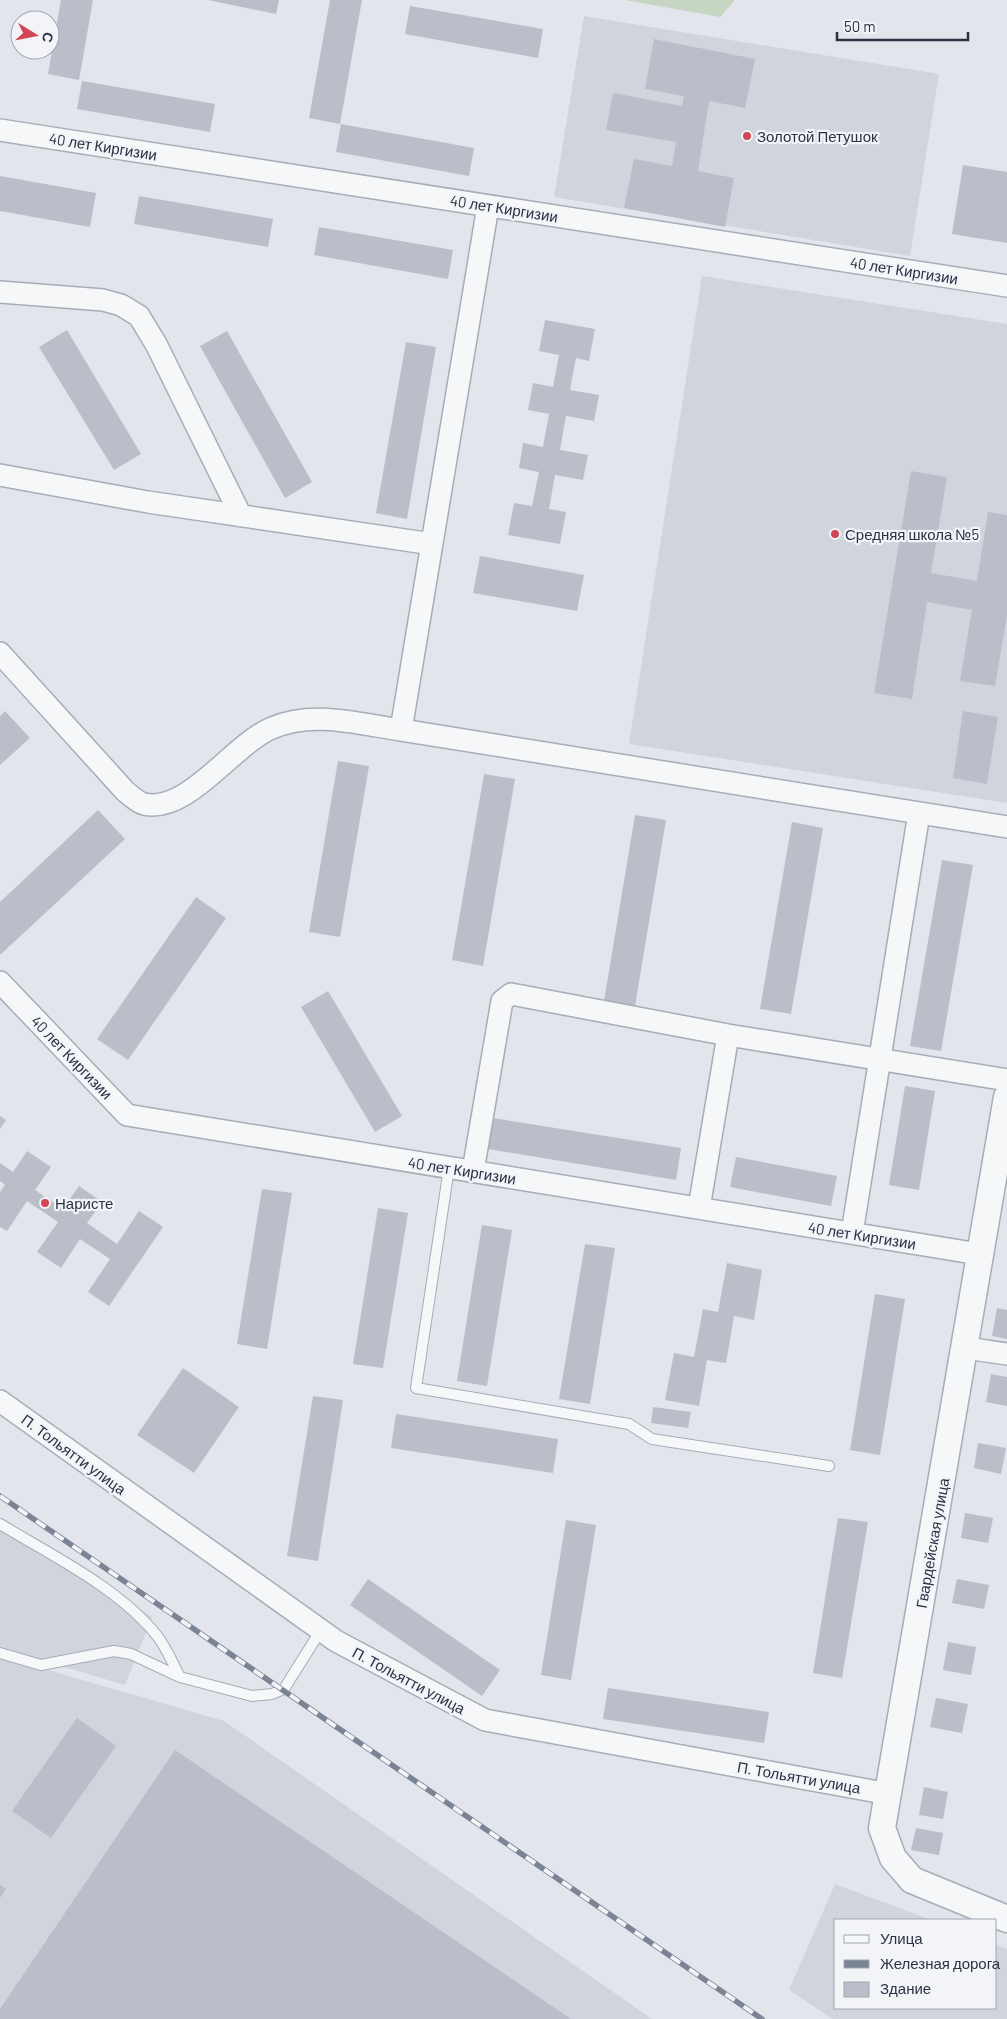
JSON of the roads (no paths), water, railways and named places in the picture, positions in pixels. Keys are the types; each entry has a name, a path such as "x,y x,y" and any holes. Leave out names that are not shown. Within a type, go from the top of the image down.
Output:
{"street":[{"name":"40 лет Киргизии","path":"0,130 1007,286"},
{"path":"401,730 488,206"},
{"path":"0,292 103,300 121,305 139,316 156,344 241,516"},
{"path":"0,476 148,502 432,544"},
{"path":"0,653 124,791 142,804 161,805 184,796 223,762 271,728 305,719 338,721 401,730 1007,827"},
{"path":"852,1234 919,813"},
{"name":"40 лет Киргизии","path":"0,982 127,1115 979,1254"},
{"path":"473,1171 502,1002 506,996 515,993 728,1035 1007,1080"},
{"path":"699,1208 728,1035"},
{"name":"Гвардейская улица","path":"1007,1096 979,1254 966,1348 882,1828 893,1858 912,1880 1007,1919"},
{"path":"966,1348 1007,1354"},
{"name":"П. Тольятти улица","path":"0,1401 336,1641 485,1720 888,1794"}],"lane":[{"path":"449,1168 416,1388 629,1424 652,1439 829,1466"},
{"path":"0,1524 79,1572 142,1618 164,1646 180,1677"},
{"path":"0,1653 40,1665 114,1652 131,1654 180,1677 252,1696 272,1694 284,1688 321,1630"}],"railway":[{"path":"0,1496 762,2019"}],"place":[{"name":"Золотой Петушок","path":"747,136"},
{"name":"Средняя школа №5","path":"835,534"},
{"name":"Наристе","path":"45,1203"}]}
